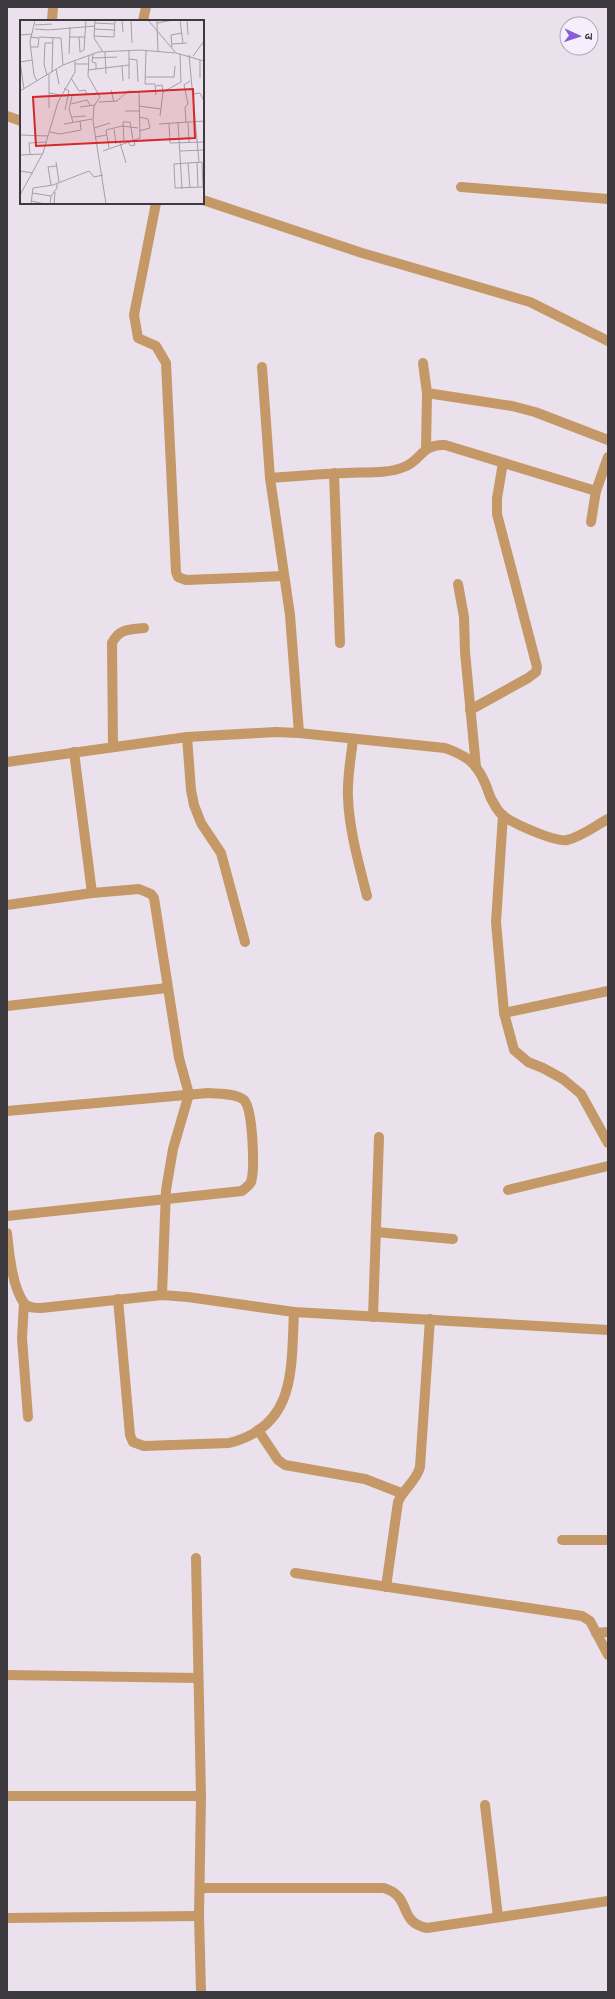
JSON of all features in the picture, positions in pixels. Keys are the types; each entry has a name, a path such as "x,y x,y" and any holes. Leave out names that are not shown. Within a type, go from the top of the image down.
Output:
{"street":[{"path":"52,20 53,7"},
{"path":"143,20 146,7"},
{"path":"7,116 20,121"},
{"path":"461,187 608,199"},
{"path":"204,200 362,253 530,302 608,341"},
{"path":"156,204 134,315 135,328 138,338 156,346 166,363 176,572 178,577 186,580 284,576"},
{"path":"423,363 427,393 426,449"},
{"path":"262,367 270,478 290,615 299,733"},
{"path":"427,393 512,406 535,412 608,440"},
{"path":"270,478 382,471 403,468 412,463 426,449 437,445 445,445 596,491"},
{"path":"591,522 596,491 608,457"},
{"path":"470,710 528,678 536,672 537,667 537,660 497,514 497,498 503,463"},
{"path":"334,473 340,643"},
{"path":"458,584 464,617 465,652 476,767"},
{"path":"114,747 112,643 120,632 144,628"},
{"path":"7,762 187,737 299,733 445,748 466,757 476,767 485,782 492,802 502,815 554,840 567,840 583,834 608,819"},
{"path":"187,737 191,790 194,805 201,823 221,853 245,942"},
{"path":"353,739 348,777 348,797 354,843 367,896"},
{"path":"74,752 92,893"},
{"path":"502,815 496,922 504,1013 514,1050 528,1062 550,1072 581,1094 608,1143"},
{"path":"7,905 92,893 139,889 151,894 154,898 179,1058 189,1094 173,1149 165,1200 162,1295"},
{"path":"7,1006 167,988"},
{"path":"504,1013 608,990"},
{"path":"7,1111 189,1094 208,1093 236,1097 244,1100 248,1108 253,1173 250,1184 242,1191 7,1216"},
{"path":"373,1317 379,1137"},
{"path":"508,1190 608,1166"},
{"path":"376,1232 454,1239"},
{"path":"7,1233 10,1276 24,1303 31,1308 162,1295 188,1297 294,1312 608,1330"},
{"path":"118,1299 130,1435 133,1442 144,1446 229,1443 242,1440 269,1423 278,1413 284,1400 291,1372 294,1312"},
{"path":"24,1303 22,1338 28,1417"},
{"path":"386,1587 398,1502 401,1493 417,1476 420,1467 430,1320"},
{"path":"258,1430 278,1460 285,1465 365,1479 401,1493"},
{"path":"562,1540 608,1540"},
{"path":"196,1558 197,1678 201,1796 199,1916 201,1992"},
{"path":"295,1573 582,1616 590,1621 608,1655"},
{"path":"596,1633 608,1632"},
{"path":"7,1675 197,1678"},
{"path":"7,1796 201,1796"},
{"path":"485,1806 498,1917"},
{"path":"200,1888 384,1888 394,1891 400,1896 409,1920 416,1926 427,1928 608,1901"},
{"path":"7,1918 199,1916"}]}
